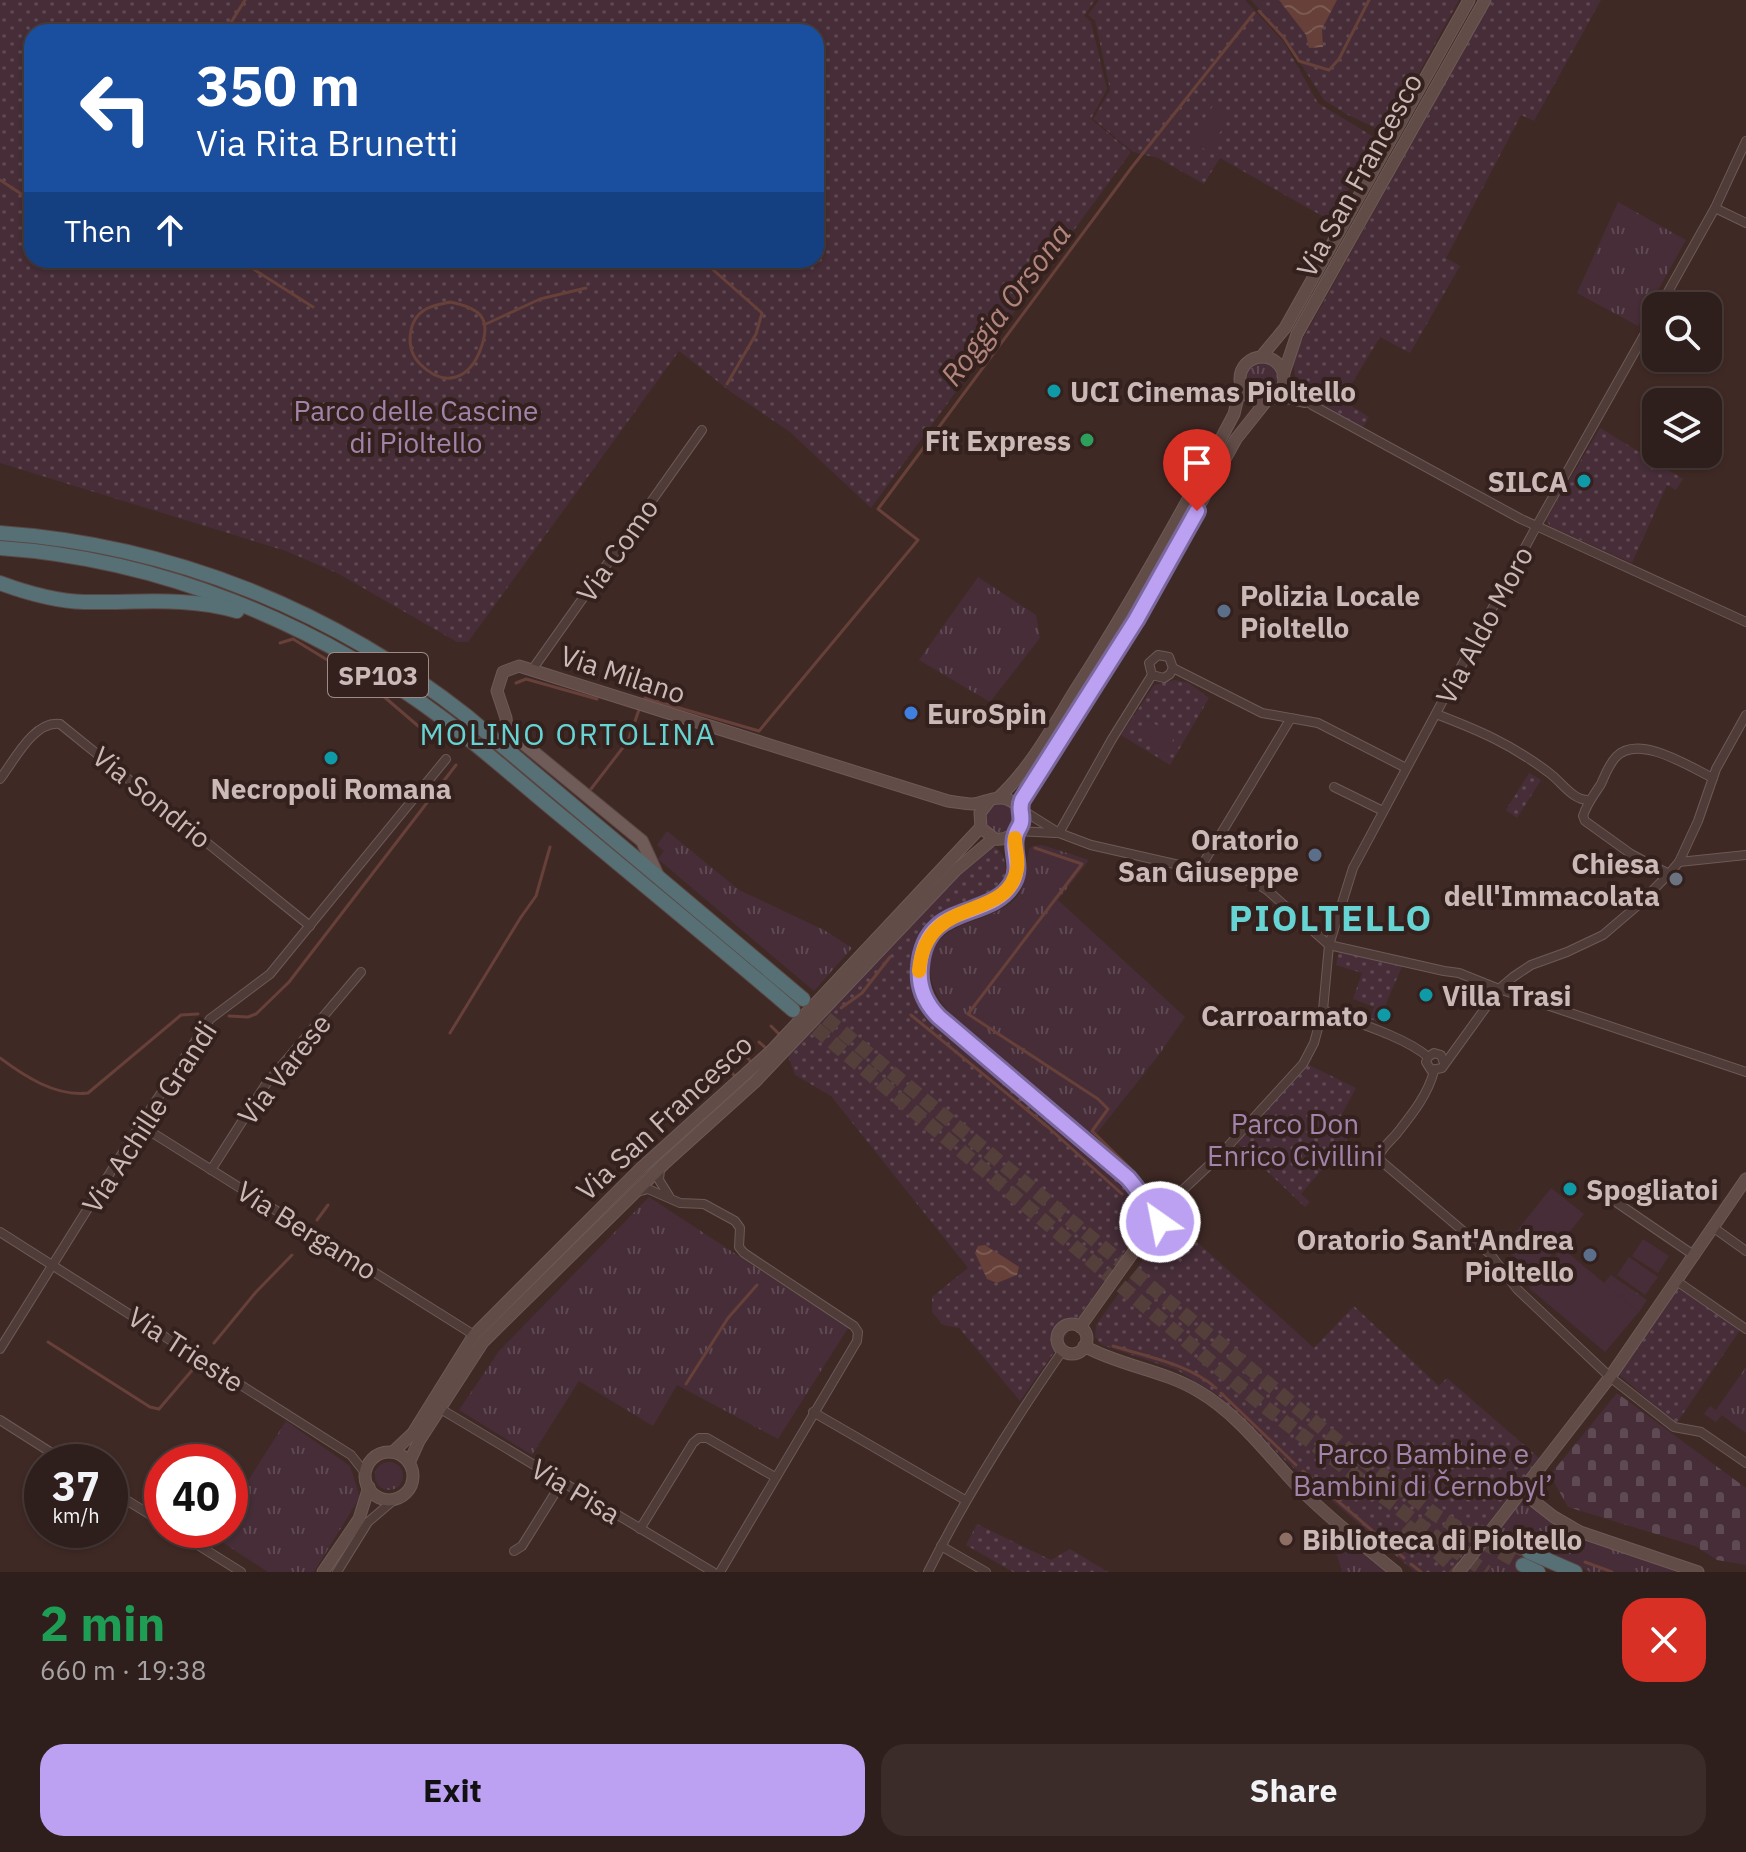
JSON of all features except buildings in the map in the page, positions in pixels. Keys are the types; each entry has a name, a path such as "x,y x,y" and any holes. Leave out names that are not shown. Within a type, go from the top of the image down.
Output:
{"highway":[{"name":"SP103","path":"0,533 89,544 180,565 254,591 325,623 392,662 443,698 659,878 798,1004 693,926 446,721 370,670 247,607 162,575 72,555 0,548"},
{"name":"SP103","path":"0,583 35,595 71,601 201,603 265,622 329,655 421,713 613,859"},
{"path":"1538,1572 1526,1558 1575,1572"}],"main road":[{"path":"507,730 642,841 659,878"}],"street":[{"name":"Via San Francesco","path":"1261,357 1285,328 1469,0"},
{"name":"Via San Francesco","path":"1283,378 1294,341 1485,0"},
{"path":"1668,292 1715,208 1746,141"},
{"path":"1715,208 1746,223"},
{"name":"Via Aldo Moro","path":"1152,1222 1219,1156 1303,1064 1314,1043 1323,1010 1329,945 1353,868 1536,527 1642,339"},
{"path":"1015,878 1013,858 980,824 982,808 1012,783 1054,726 1122,616 1234,414 1241,385 1240,374 1251,360 1261,357 1276,363 1283,378 1312,405 1536,527 1746,622"},
{"path":"1176,1197 1160,1203 1141,1192 1109,1161 945,1024 924,997 920,961 932,932 949,918 999,897 1015,878 1018,865 1016,832 1022,819 1019,808 1136,620 1236,439 1281,389 1283,378"},
{"path":"1241,385 1253,399 1270,398 1312,405"},
{"name":"Via Como","path":"532,670 702,430"},
{"path":"1059,833 1152,675 1149,664 1156,655 1169,657 1173,668 1262,713 1318,723 1406,768"},
{"name":"Via Milano","path":"507,730 497,691 506,670 519,666 948,801 975,804 994,799"},
{"path":"1152,675 1164,678 1173,668"},
{"path":"1436,714 1503,741 1552,775 1576,798 1588,800"},
{"path":"1746,715 1713,778 1679,862 1640,904 1603,935 1531,965 1499,989 1442,1068 1434,1071 1420,1102 1397,1134 1382,1148 1379,1156 1381,1161 1490,1254 1521,1293 1610,1377 1674,1427 1698,1431 1711,1437 1746,1463"},
{"path":"1199,870 1291,718"},
{"name":"Via Sondrio","path":"0,779 37,731 47,724 60,724 310,926"},
{"path":"1669,874 1631,854 1585,821 1583,813 1588,800 1615,758 1630,749 1652,750 1713,778"},
{"name":"Via Achille Grandi","path":"0,1349 210,1019 270,974 446,759"},
{"path":"1334,787 1383,811"},
{"path":"994,799 1010,800 1059,833 1091,845 1243,878 1260,885 1329,945 1459,973 1746,1072"},
{"name":"Via Milano","path":"948,801 980,824"},
{"name":"Via San Francesco","path":"393,1452 413,1433 474,1335 641,1168 771,1051 980,824"},
{"path":"996,839 1016,832 1059,833"},
{"name":"Via San Francesco","path":"409,1463 439,1408 483,1342 664,1164 755,1082 956,870 996,839"},
{"path":"1679,862 1746,855"},
{"name":"Via Varese","path":"211,1170 266,1084 361,972"},
{"path":"1323,1010 1382,1033 1422,1051 1428,1057"},
{"path":"1428,1057 1437,1053 1444,1063"},
{"path":"1428,1057 1427,1065 1434,1071"},
{"name":"Via Bergamo","path":"140,1125 474,1335"},
{"path":"664,1164 658,1177 669,1197"},
{"path":"1459,1571 1610,1377 1746,1179"},
{"path":"1591,1185 1695,1256"},
{"path":"635,1193 648,1189 680,1203 704,1204 735,1221 740,1228 739,1247 744,1253 854,1326 858,1337 720,1572"},
{"path":"1080,1327 1152,1222 1141,1192"},
{"path":"1714,1228 1746,1251"},
{"name":"Via Trieste","path":"0,1232 351,1455 366,1474"},
{"path":"1678,1282 1746,1329"},
{"path":"1070,1324 1080,1327 1086,1338 1084,1346 1075,1353 1063,1350 1057,1342 1058,1332 1070,1324"},
{"path":"1084,1346 1205,1395 1226,1411 1326,1513 1396,1572"},
{"path":"928,1572 965,1500 1063,1350"},
{"name":"Via Pisa","path":"439,1408 713,1572"},
{"path":"813,1412 965,1500"},
{"path":"0,1420 38,1444"},
{"path":"640,1529 697,1439 707,1438 775,1477"},
{"path":"359,1519 390,1499 405,1494 411,1485 413,1474 409,1463 393,1452 375,1457 366,1474 375,1495 390,1499"},
{"path":"514,1551 522,1546 562,1482"},
{"path":"323,1572 359,1519 369,1487"},
{"path":"1521,1491 1554,1517 1580,1532 1698,1572"},
{"path":"337,1572 368,1522 390,1499"},
{"path":"941,1546 986,1572"},
{"path":"203,1548 241,1572"}],"green space":[{"name":"Parco delle Cascine di Pioltello","path":"0,0 1095,0 1084,16 1091,22 1107,89 1091,119 1131,152 871,508 790,432 731,392 679,351 468,642 457,642 337,573 286,551 0,463"},
{"path":"1099,0 1245,0 1284,42 1318,103 1377,139 1331,221 1220,158 1204,184 1158,158 1133,152 1093,119 1110,90 1095,20 1088,15"},
{"path":"1251,0 1459,0 1386,133 1324,100 1284,38"},
{"path":"1492,0 1601,0 1534,121 1521,115 1446,258 1460,266 1410,353 1380,337 1342,400 1369,417 1362,429 1325,408 1304,391 1294,368 1295,353"},
{"path":"1213,106 1230,118 1207,151 1190,139"},
{"path":"1618,202 1686,240 1657,292 1642,292 1642,319 1638,326 1577,293"},
{"path":"1262,363 1273,367 1277,378 1273,389 1262,393 1251,389 1247,378 1251,367"},
{"path":"1600,428 1642,454 1642,468 1665,468 1683,479 1676,490 1667,485 1632,563 1551,527 1546,520"},
{"path":"978,577 1036,615 1040,638 990,702 919,660"},
{"path":"1175,680 1189,683 1209,698 1170,765 1121,735 1154,685"},
{"path":"1146,719 1175,736 1166,752 1137,735"},
{"path":"1529,773 1541,780 1517,818 1506,810"},
{"path":"1001,803 1012,807 1016,818 1012,829 1001,833 990,829 986,818 990,807"},
{"path":"667,831 739,890 824,930 852,948 814,991 658,859 664,851 657,845"},
{"path":"1042,845 1089,860 1058,900 1185,1017 1093,1138 956,1021 932,982 930,966 933,951 940,940 962,925 1002,909 1013,901 1024,883 1029,849"},
{"path":"992,846 1000,851 1004,859 1005,878 987,895 940,916 922,935 912,967 912,984 917,999 931,1020 950,1039 1122,1181 1128,1187 1125,1190 1140,1220 1139,1231 1020,1401 959,1328 943,1325 932,1312 932,1297 968,1268 831,1096 795,1075 787,1053 961,869"},
{"path":"1340,947 1404,962 1378,1022 1370,1019 1374,1007 1353,999 1362,973 1336,965"},
{"name":"Parco Don Enrico Civillini","path":"1307,1064 1356,1088 1336,1125 1347,1140 1301,1194 1310,1202 1305,1207 1236,1142"},
{"path":"1551,1188 1584,1214 1536,1274 1503,1248"},
{"path":"649,1197 848,1328 778,1439 677,1385 653,1426 579,1381 532,1455 459,1410 499,1351"},
{"name":"Parco Bambine e Bambini di Černobyl’","path":"1171,1221 1314,1348 1354,1306 1439,1386 1447,1378 1539,1458 1450,1572 1415,1572 1288,1463 1219,1396 1177,1370 1102,1345 1095,1337 1096,1325 1156,1242 1168,1232"},
{"path":"1643,1239 1669,1256 1658,1273 1632,1256"},
{"path":"1562,1248 1639,1312 1605,1352 1529,1288"},
{"path":"1629,1257 1658,1277 1645,1295 1617,1275"},
{"path":"1611,1275 1647,1300 1639,1312 1604,1283"},
{"path":"1678,1287 1740,1330 1676,1424 1617,1373"},
{"path":"1746,1367 1746,1433 1722,1415 1716,1422 1704,1414 1710,1406 1716,1410"},
{"path":"1617,1393 1746,1488 1746,1565 1717,1560 1695,1546 1568,1507 1550,1475"},
{"path":"286,1421 350,1466 360,1497 314,1572 268,1572 231,1548 248,1548 248,1481"},
{"path":"389,1462 399,1466 403,1476 399,1486 389,1490 379,1486 375,1476 379,1466"},
{"path":"1524,1502 1684,1572 1590,1572 1533,1545 1519,1572 1467,1572 1519,1503"},
{"path":"977,1524 1051,1560 1070,1549 1108,1572 1013,1572 966,1545"},
{"path":"1329,1528 1335,1528 1387,1572 1342,1572 1332,1538 1327,1539"}],"water":[{"path":"1279,0 1337,0 1322,29 1323,47 1309,48 1306,35"},
{"path":"985,1245 1019,1267 1017,1275 997,1283 987,1279 975,1253 978,1246"}],"waterway":[{"path":"230,24 245,0"},
{"path":"1259,11 1284,38 1299,61 1329,70 1339,59 1369,0"},
{"name":"Roggia Orsona","path":"644,701 645,698 759,731 918,540 878,509 1132,167 1254,13"},
{"path":"0,180 24,196"},
{"path":"252,268 313,307"},
{"path":"711,268 762,313 756,334 727,384"},
{"path":"486,324 540,299 586,288"},
{"path":"450,302 476,311 485,329 481,348 470,367 456,377 447,378 429,372 420,364 412,351 410,335 415,320 426,309 450,302"},
{"path":"280,643 293,639 375,689 434,736"},
{"path":"516,683 526,679 597,699"},
{"name":"Roggia Orsona","path":"591,789 628,741 640,707"},
{"path":"229,1016 248,1017 256,1014 289,982 456,765"},
{"name":"Roggia Orsona","path":"450,1033 536,896 550,847"},
{"path":"1035,848 1082,864 968,1014 1098,1099 1108,1109 1092,1131 1130,1168"},
{"path":"841,1008 862,993 890,957"},
{"path":"0,1058 52,1088 88,1093 181,1015 198,1014"},
{"path":"911,1015 1049,1128 1122,1194"},
{"path":"771,1026 780,1035"},
{"path":"759,1042 767,1049"},
{"path":"747,1057 752,1063"},
{"path":"731,1072 737,1078"},
{"name":"Roggia Orsona","path":"317,1220 328,1205"},
{"name":"Roggia Orsona","path":"214,1343 292,1255"},
{"path":"686,1384 728,1318 757,1285"},
{"name":"Roggia Orsona","path":"48,1342 150,1407 159,1409 194,1368"},
{"path":"1113,1346 1181,1367 1216,1388"},
{"path":"1221,1393 1296,1465"},
{"path":"1303,1471 1404,1558"},
{"path":"1585,1562 1612,1572"},
{"path":"1411,1564 1421,1572"}],"tunnel":[{"path":"810,1005 1340,1443 1436,1515 1523,1565"},
{"path":"800,1015 1261,1404 1448,1546 1487,1572"},
{"path":"1406,1525 1459,1572"},
{"path":"1479,1531 1529,1552"}],"slow traffic":[{"path":"919,971 925,944 936,928 952,917 999,897 1009,887 1018,865 1015,838"}],"place":[{"name":"UCI Cinemas Pioltello","path":"1054,391"},
{"name":"Fit Express","path":"1087,440"},
{"name":"SILCA","path":"1584,481"},
{"name":"Polizia Locale Pioltello","path":"1224,611"},
{"name":"EuroSpin","path":"911,713"},
{"name":"Necropoli Romana","path":"331,758"},
{"name":"Oratorio San Giuseppe","path":"1315,855"},
{"name":"Chiesa dell'Immacolata","path":"1676,879"},
{"name":"Villa Trasi","path":"1426,995"},
{"name":"Carroarmato","path":"1384,1015"},
{"name":"Spogliatoi","path":"1570,1189"},
{"name":"Oratorio Sant'Andrea Pioltello","path":"1590,1255"},
{"name":"Biblioteca di Pioltello","path":"1286,1539"}],"district":[{"name":"MOLINO ORTOLINA","path":"568,733"},
{"name":"PIOLTELLO","path":"1331,917"}],"route":[{"path":"1160,1222 1153,1216 1144,1195 1128,1178 939,1017 924,997 919,971 925,944 936,928 952,917 999,897 1011,885 1018,869 1015,839 1021,822 1019,808 1022,800 1136,620 1197,511"}]}
